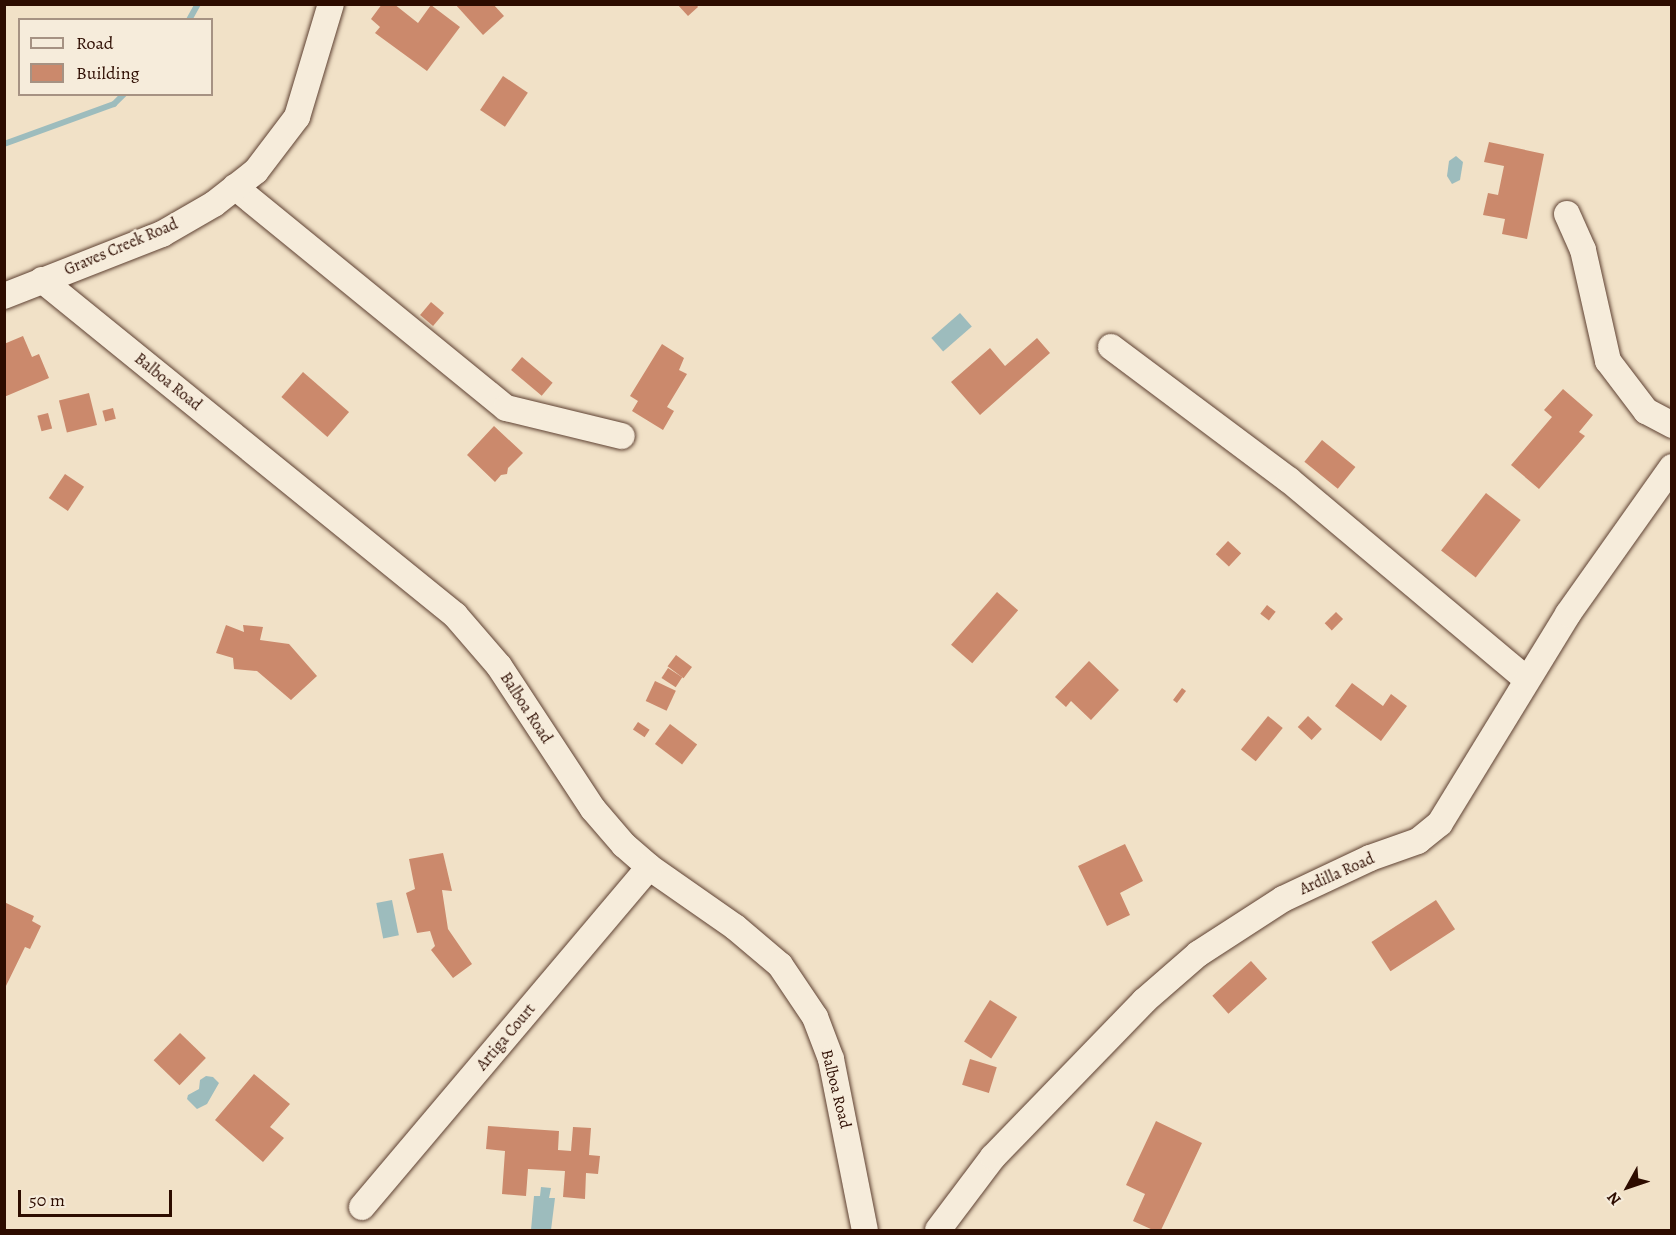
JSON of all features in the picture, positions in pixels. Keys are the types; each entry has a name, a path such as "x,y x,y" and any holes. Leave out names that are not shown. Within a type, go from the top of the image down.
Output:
{"street":[{"name":"Graves Creek Road","path":"4,296 162,234 214,204 256,171 297,117 331,4"},
{"path":"235,187 506,408 622,436"},
{"path":"1567,214 1583,250 1608,361 1646,411 1671,425"},
{"name":"Balboa Road","path":"42,280 455,615 499,666 593,809 624,845 649,867 758,945 780,965 800,992 814,1017 831,1059 865,1230"},
{"path":"1111,347 1289,480 1526,679"},
{"name":"Ardilla Road","path":"939,1230 993,1156 1144,1001 1198,954 1283,898 1370,858 1419,841 1440,823 1526,679 1671,467"},
{"name":"Artiga Court","path":"362,1207 649,867"}],"water":[{"path":"1456,156 1463,162 1460,180 1452,184 1447,176 1449,161"},
{"path":"960,313 972,327 943,352 931,338"},
{"path":"392,900 399,935 383,938 376,903"},
{"path":"206,1076 213,1077 219,1083 207,1104 197,1109 187,1099 188,1095 199,1089 200,1080"},
{"path":"541,1187 551,1188 549,1198 555,1198 551,1230 531,1230 534,1196 540,1196"}],"building":[{"path":"382,4 394,4 418,23 431,5 460,27 427,71 375,33 380,27 371,19"},
{"path":"455,4 493,4 504,16 483,35"},
{"path":"677,4 696,4 698,7 688,16"},
{"path":"503,76 528,93 505,127 480,110"},
{"path":"1489,142 1544,154 1527,239 1502,234 1505,219 1483,215 1488,193 1498,195 1504,166 1484,162"},
{"path":"431,302 444,313 433,326 420,315"},
{"path":"23,336 32,357 39,354 49,378 4,397 4,344"},
{"path":"1037,338 1050,353 980,415 951,382 990,348 1005,366"},
{"path":"662,344 684,358 679,370 687,374 667,407 674,411 663,430 632,411 638,401 630,396"},
{"path":"522,357 553,383 542,396 511,370"},
{"path":"303,372 349,412 327,437 281,397"},
{"path":"1563,389 1593,415 1579,432 1585,436 1539,489 1511,465 1552,417 1544,410"},
{"path":"89,393 97,425 67,433 59,400"},
{"path":"113,408 116,419 105,421 102,411"},
{"path":"48,413 52,428 42,431 37,416"},
{"path":"494,426 523,453 508,468 507,474 501,475 495,482 467,455"},
{"path":"1322,440 1355,467 1338,489 1304,462"},
{"path":"65,474 84,487 68,511 49,498"},
{"path":"1486,493 1521,520 1476,578 1441,551"},
{"path":"1228,541 1241,553 1229,566 1216,554"},
{"path":"997,592 1018,610 972,663 951,645"},
{"path":"1267,605 1276,612 1269,620 1260,614"},
{"path":"1336,612 1343,619 1332,630 1325,623"},
{"path":"226,625 244,632 243,625 263,627 260,640 289,644 317,676 291,700 257,671 234,669 233,658 216,653"},
{"path":"676,655 692,667 684,678 668,666"},
{"path":"1089,661 1119,690 1091,720 1071,701 1066,707 1055,697"},
{"path":"668,668 682,677 676,687 661,678"},
{"path":"655,681 676,691 667,711 646,701"},
{"path":"1352,683 1383,706 1391,694 1407,706 1381,741 1335,706"},
{"path":"1182,688 1186,691 1177,703 1173,700"},
{"path":"1268,716 1283,728 1256,761 1241,749"},
{"path":"1308,716 1322,729 1312,740 1298,727"},
{"path":"638,722 650,730 645,737 633,729"},
{"path":"670,724 697,744 682,764 655,744"},
{"path":"1125,844 1143,881 1120,893 1130,915 1107,926 1078,866"},
{"path":"443,853 452,891 442,890 448,929 472,964 453,978 431,950 435,946 430,931 417,933 406,893 415,889 409,859"},
{"path":"1436,900 1455,929 1390,971 1371,942"},
{"path":"4,902 34,916 32,921 41,926 30,949 25,947 4,990"},
{"path":"1251,961 1267,979 1228,1014 1212,996"},
{"path":"990,1000 1017,1017 991,1059 964,1042"},
{"path":"180,1033 206,1058 179,1085 154,1060"},
{"path":"970,1059 997,1067 989,1093 962,1085"},
{"path":"254,1074 290,1104 270,1127 284,1138 263,1162 215,1120"},
{"path":"1156,1121 1202,1143 1161,1230 1153,1230 1133,1221 1145,1194 1126,1185"},
{"path":"488,1126 559,1131 558,1150 571,1151 573,1127 591,1128 589,1155 600,1156 598,1174 586,1173 585,1199 563,1197 565,1171 528,1169 526,1196 502,1194 505,1151 486,1149"}],"waterway":[{"path":"190,18 198,4"},
{"path":"4,144 114,104 122,96"}]}
